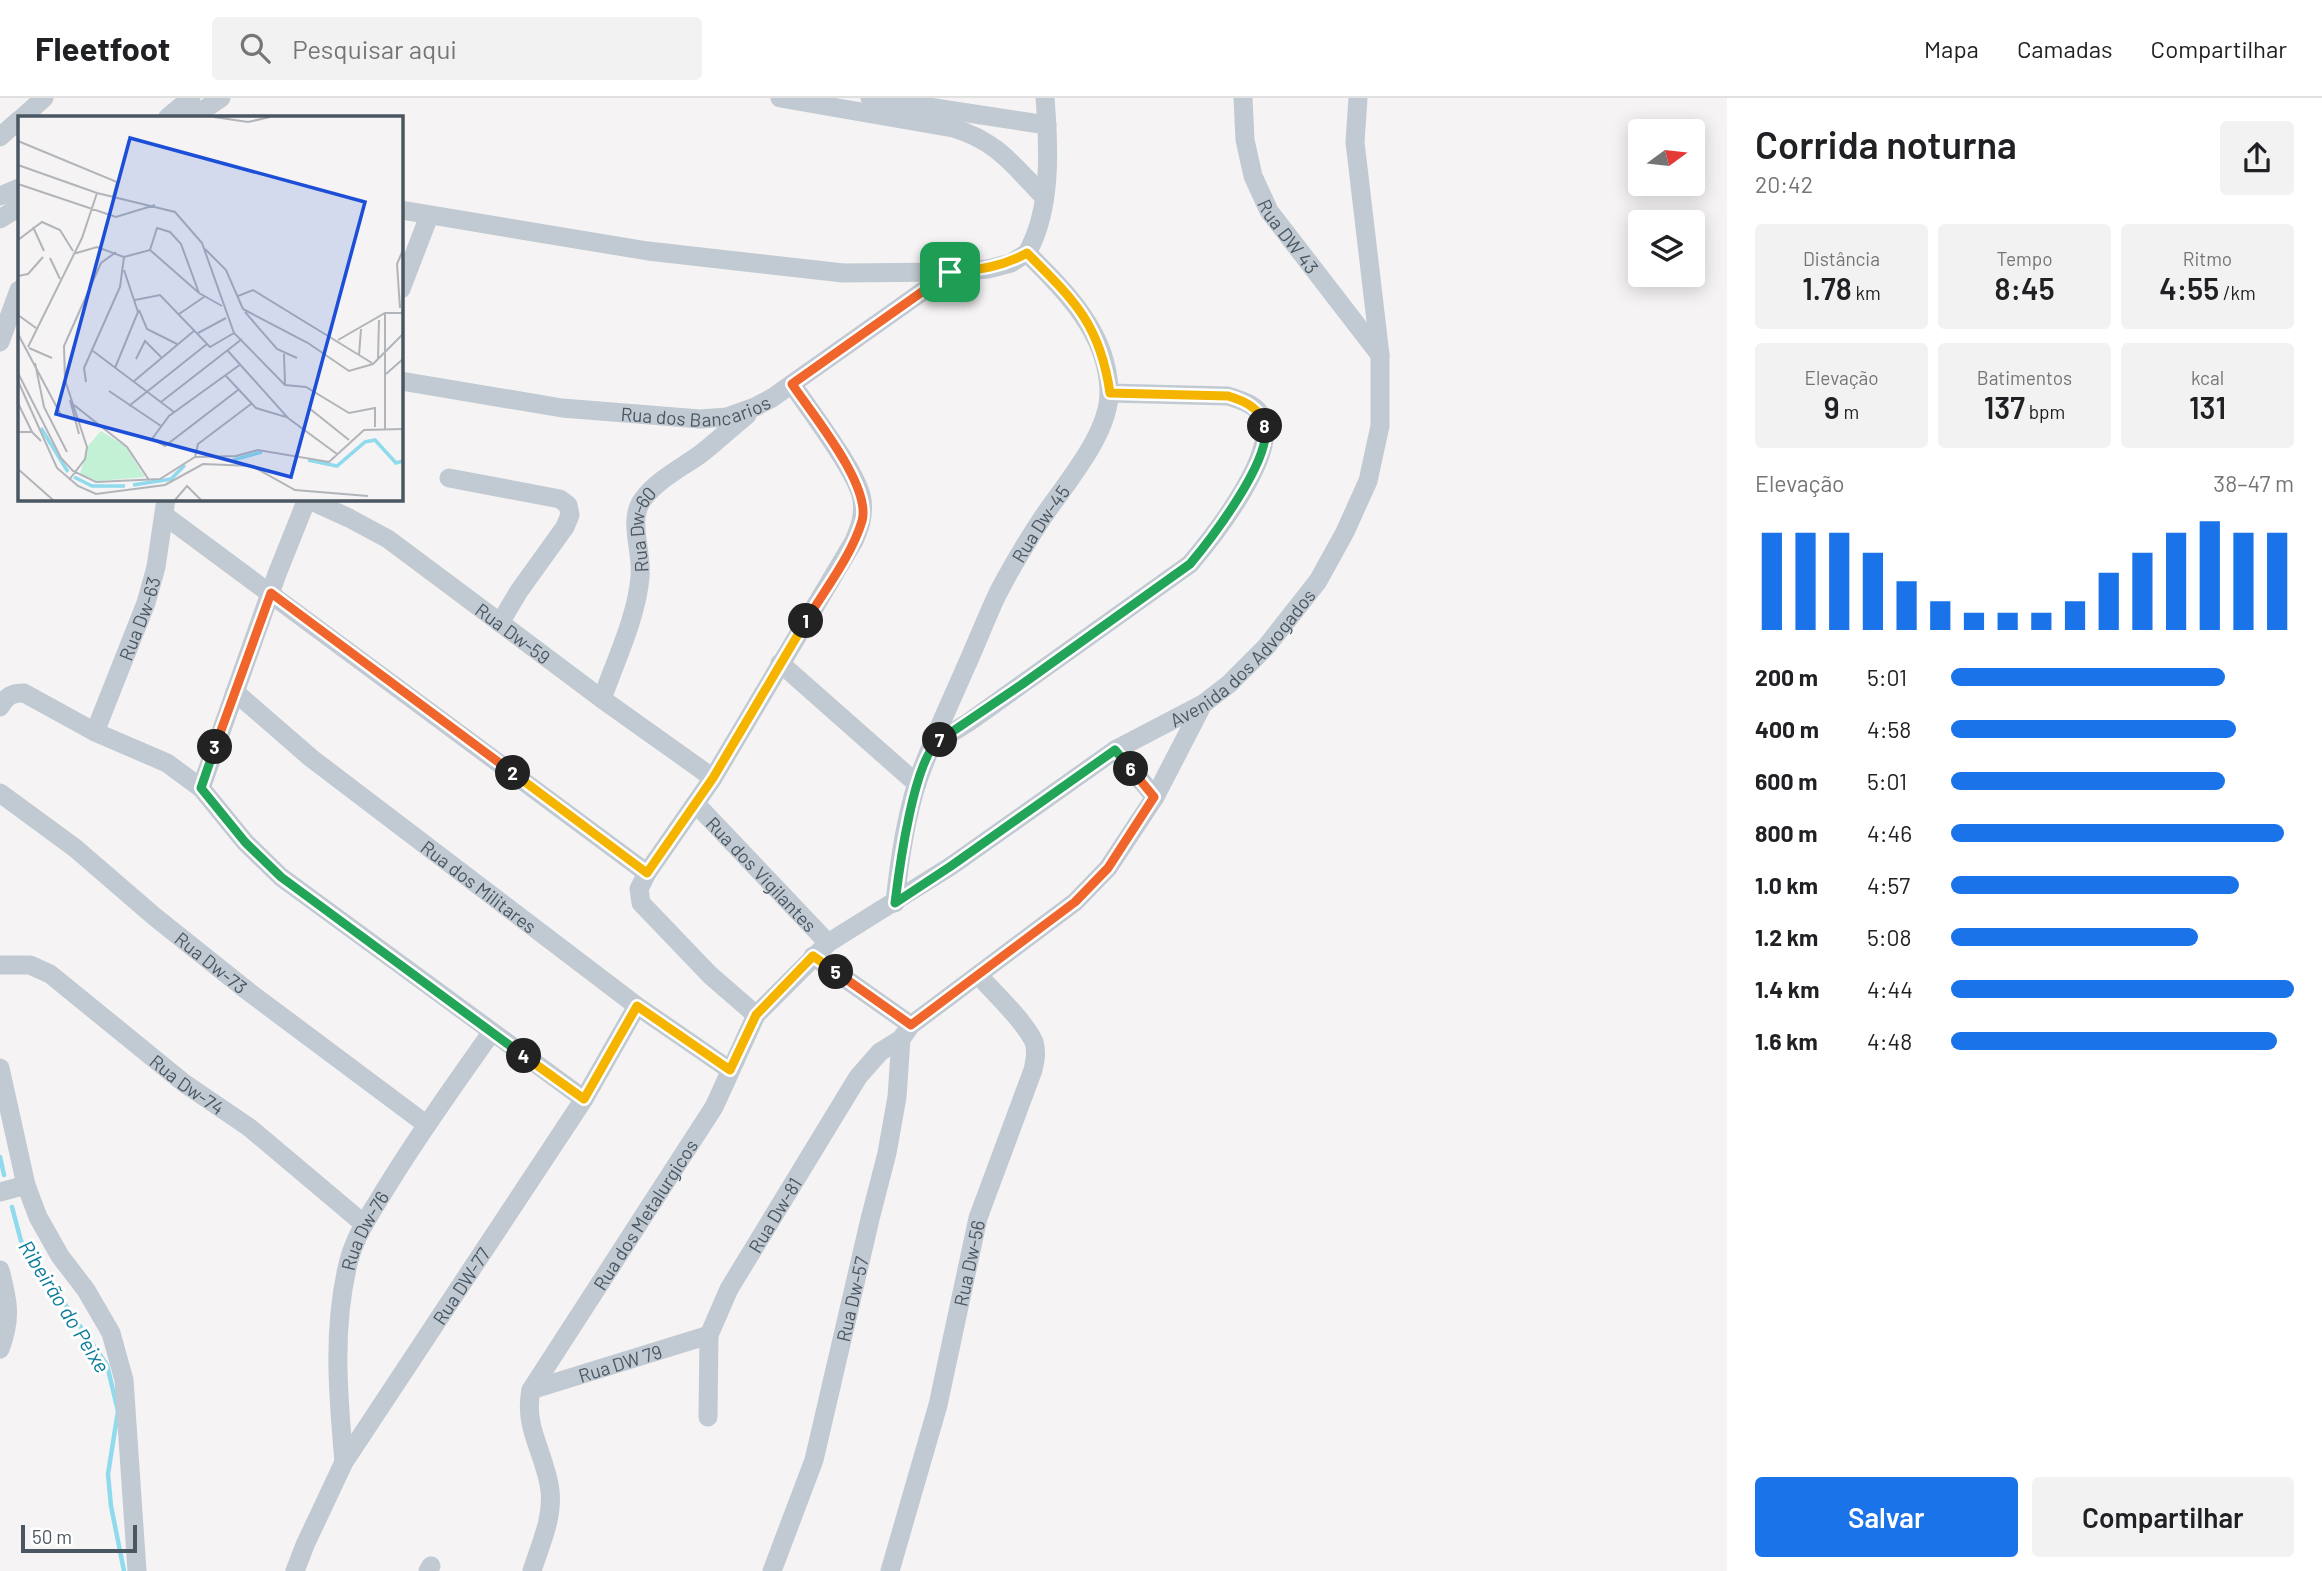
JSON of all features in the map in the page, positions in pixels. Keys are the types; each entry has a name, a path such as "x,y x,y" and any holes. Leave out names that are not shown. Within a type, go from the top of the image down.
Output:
{"street":[{"path":"24,116 44,98"},
{"path":"169,116 191,98"},
{"path":"194,116 221,98"},
{"path":"780,98 878,104 1047,125"},
{"path":"402,210 648,251 843,273 988,269 1011,263 1027,253 1037,237 1044,197 1047,125 1045,98"},
{"name":"Rua DW 43","path":"1243,98 1247,152 1253,176 1269,211 1380,355"},
{"name":"Avenida dos Advogados","path":"756,1015 821,949 951,866 1115,750 1203,704 1229,684 1266,647 1318,581 1345,532 1368,481 1380,426 1380,355 1355,142 1358,98"},
{"path":"878,104 974,134 1001,152 1044,197"},
{"path":"0,137 18,122"},
{"path":"0,196 18,203"},
{"path":"0,219 18,204"},
{"path":"402,286 429,216"},
{"path":"932,745 969,722 1190,564 1232,509 1261,453 1266,434 1262,416 1246,401 1228,396 1110,393 1105,362 1093,330 1067,293 1027,253"},
{"name":"Rua dos Bancarios","path":"402,381 562,408 700,419 727,417 755,407 792,384 950,272"},
{"path":"0,342 18,293"},
{"path":"756,1015 710,975 646,910 638,896 647,873 713,778 854,541 863,519 862,496 852,473 792,384"},
{"name":"Rua Dw-45","path":"895,903 900,863 917,784 932,745 998,593 1091,445 1104,419 1110,393"},
{"name":"Rua Dw-60","path":"602,699 636,602 640,550 635,521 642,500 755,407"},
{"path":"449,478 559,499 568,505 570,515 565,527 519,591 500,623"},
{"path":"201,788 307,500"},
{"name":"Rua Dw-59","path":"309,500 388,539 602,699 713,778"},
{"path":"165,507 271,593 647,873"},
{"name":"Rua Dw-63","path":"95,732 146,603 156,566 165,507"},
{"path":"780,663 917,784"},
{"name":"Rua dos Militares","path":"235,691 312,758 637,1006 730,1070"},
{"path":"0,707 6,696 14,692 24,692 95,732 167,763 201,788 245,842 281,877 584,1099"},
{"path":"906,1032 1075,902 1108,868 1154,797 1203,704"},
{"path":"1115,750 1154,797"},
{"name":"Rua Dw-73","path":"0,793 75,848 155,917 249,992 427,1125"},
{"name":"Rua dos Vigilantes","path":"696,804 821,949 906,1032"},
{"name":"Rua Dw-74","path":"0,965 30,965 50,974 184,1083 250,1128 364,1224"},
{"name":"Rua Dw-56","path":"890,1571 938,1405 978,1218 1037,1055 1034,1042 1027,1031 979,976"},
{"name":"Rua DW-77","path":"295,1571 344,1462 584,1099 637,1006"},
{"name":"Rua dos Metalurgicos","path":"531,1390 691,1146 714,1107 756,1015"},
{"name":"Rua Dw-81","path":"708,1417 709,1335 729,1289 858,1077 880,1052 906,1032"},
{"name":"Rua Dw-57","path":"772,1571 817,1448 887,1153 906,1032"},
{"name":"Rua Dw-76","path":"344,1462 337,1366 341,1301 350,1258 364,1224 427,1125 491,1033"},
{"path":"0,1068 26,1185 38,1217 111,1333 124,1380 137,1571"},
{"path":"0,1192 26,1185"},
{"path":"0,1270 8,1303 8,1325 0,1349"},
{"name":"Rua DW 79","path":"531,1390 709,1335"},
{"path":"531,1390 528,1406 531,1426 550,1491 549,1517 532,1571"}],"waterway":[{"name":"Ribeirão do Peixe","path":"0,1157 4,1175"},
{"name":"Ribeirão do Peixe","path":"12,1207 21,1241 107,1365 118,1411 108,1474 111,1506 124,1571"}],"route":[{"path":"1027,253 1067,293 1093,330 1105,362 1110,393 1228,396 1246,401 1262,416 1266,434 1261,453 1232,509 1190,564 969,722 932,745 917,784 900,863 895,903 1115,750 1154,797 1108,868 1075,902 911,1025 813,956 756,1015 730,1070 637,1006 584,1099 281,877 245,842 201,788 271,593 647,873 713,778 854,541 863,519 862,496 852,473 792,384 950,272 988,269 1011,263 1027,253"}]}
